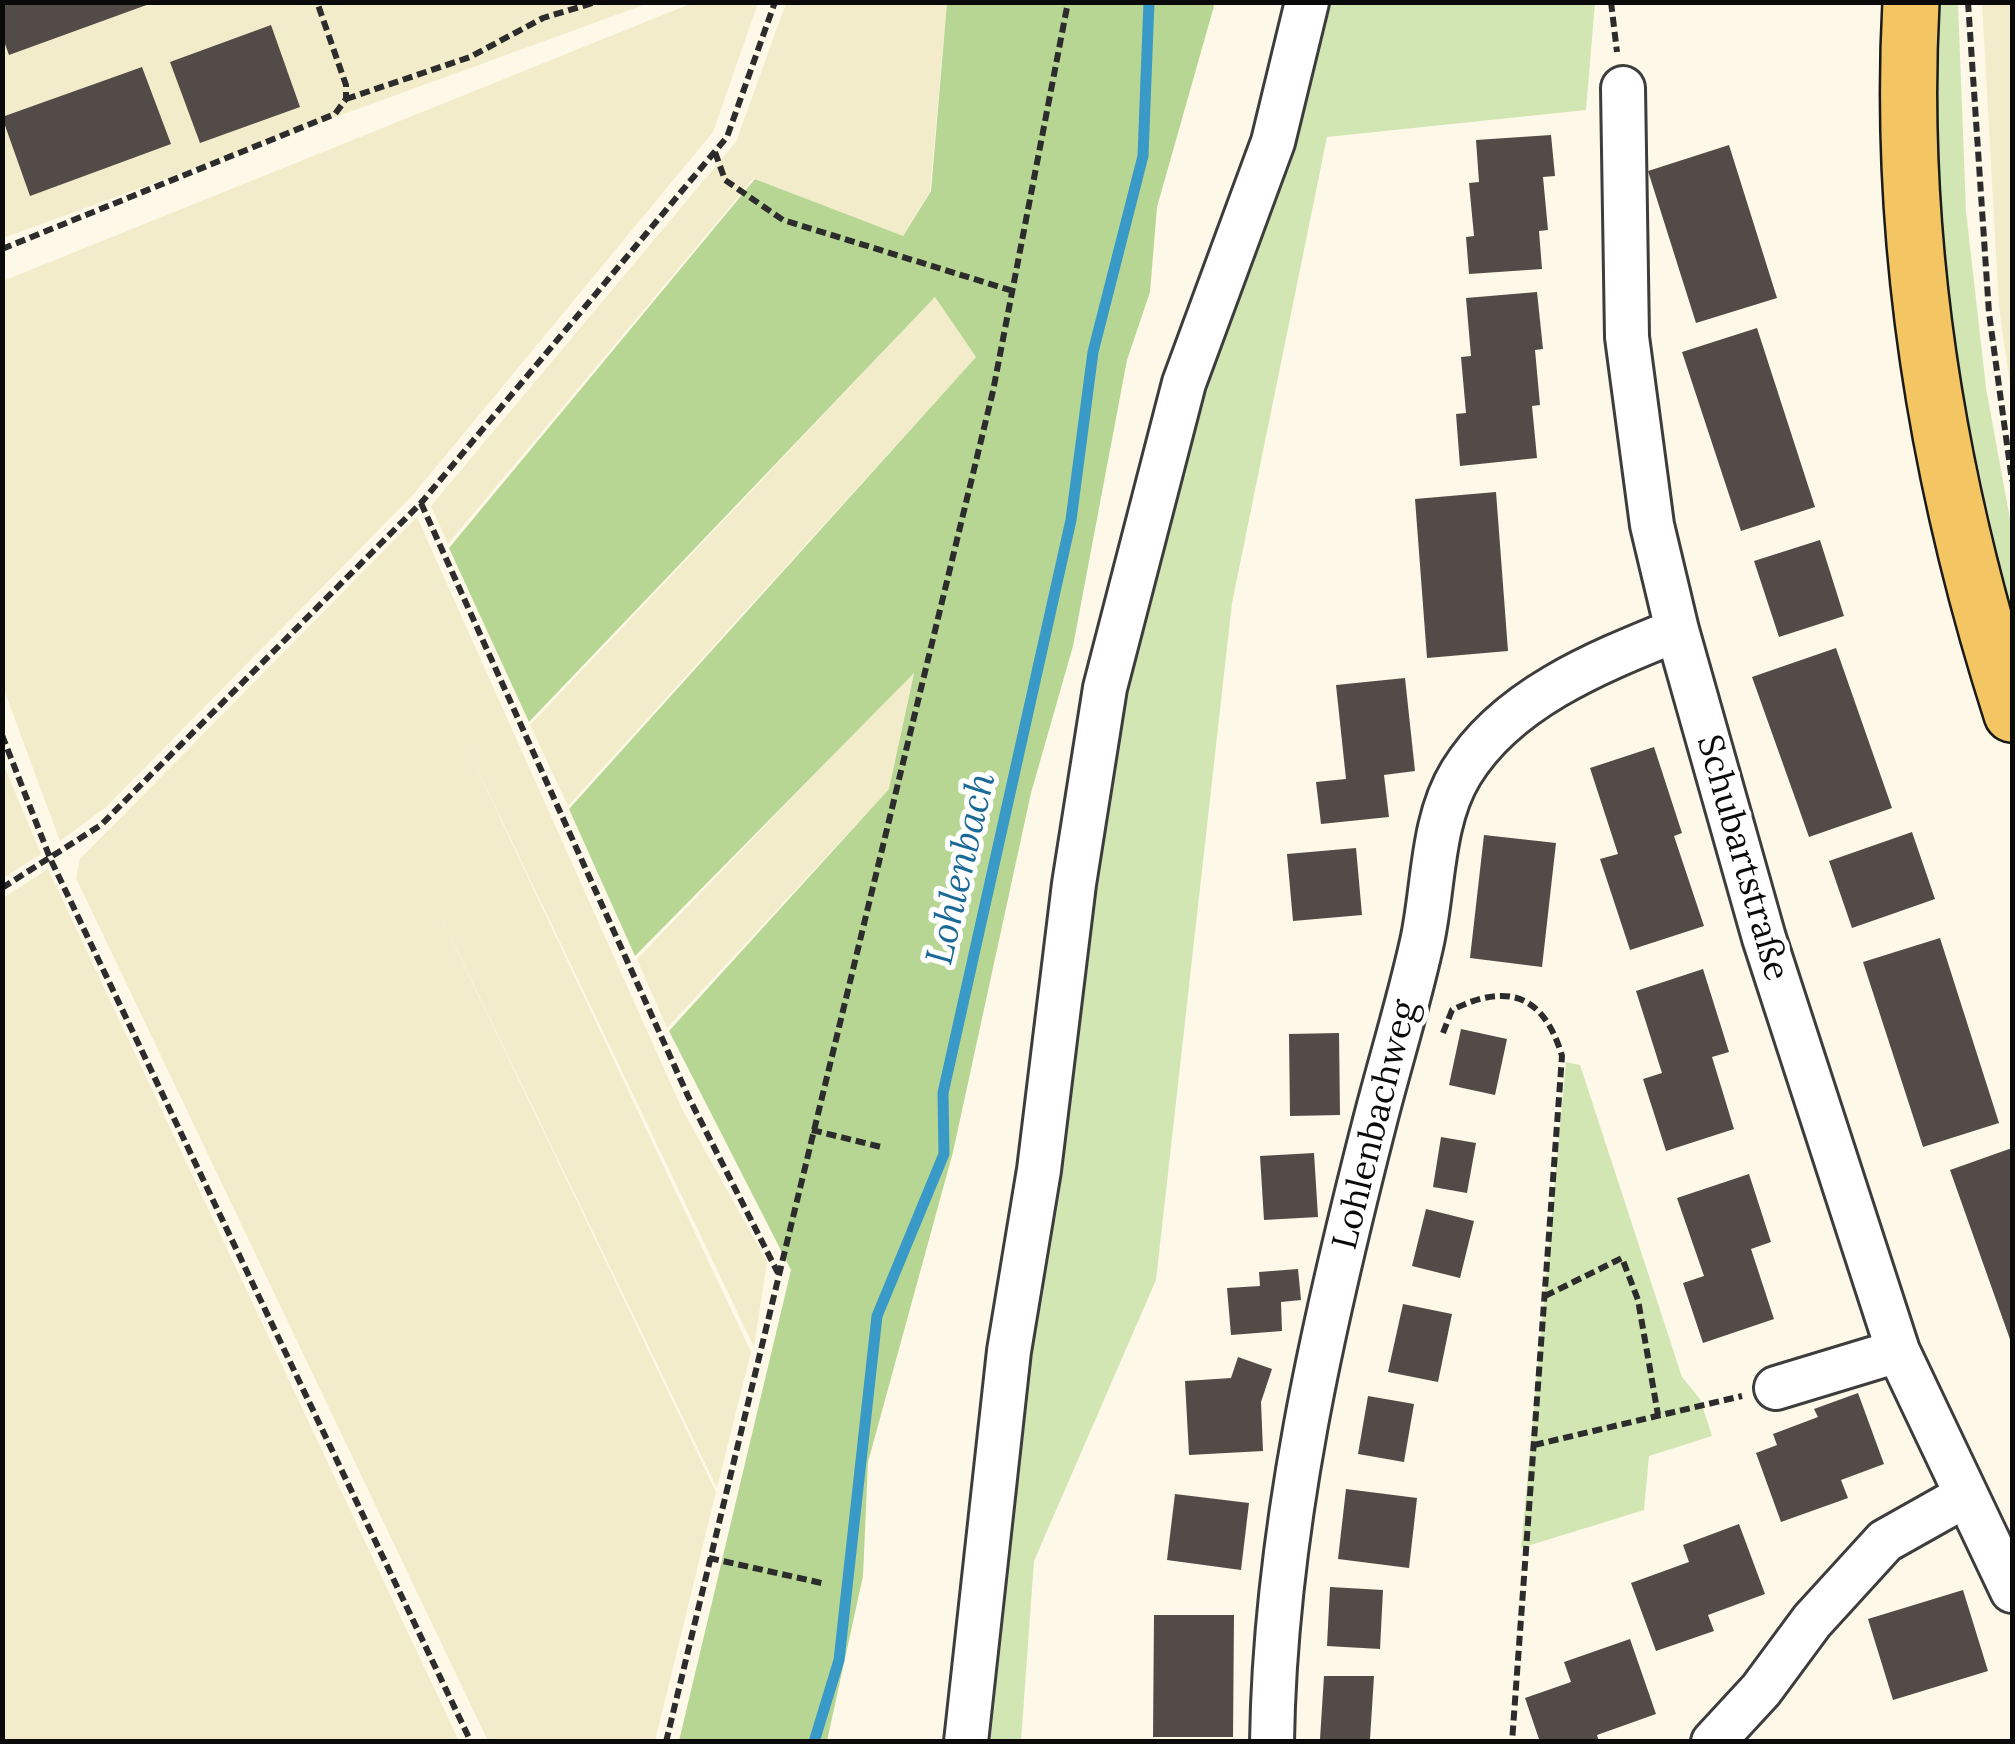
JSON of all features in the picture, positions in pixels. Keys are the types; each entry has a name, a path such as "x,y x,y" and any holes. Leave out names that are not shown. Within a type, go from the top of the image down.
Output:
{"main road":[{"path":"1911,2 1906,102 1920,287 1952,496 1984,625 2012,714"}],"street":[{"path":"966,1742 1009,1351 1039,1170 1074,884 1105,688 1184,382 1274,142 1307,2"},
{"name":"Schubartstraße","path":"1623,88 1628,337 1640,454 1677,630 1764,938 1898,1351 2012,1592"},
{"name":"Lohlenbachweg","path":"1272,1742 1291,1529 1324,1335 1422,941 1438,838 1458,777 1490,732 1550,691 1604,660 1677,630"},
{"path":"1776,1388 1898,1351"},
{"path":"1713,1742 1762,1690 1812,1621 1885,1541 1965,1496"}],"path":[{"path":"318,2 346,99"},
{"path":"2,249 334,114 346,99 470,57 543,18 596,2"},
{"path":"2,888 100,826 421,503 727,137 775,2"},
{"path":"666,1742 812,1130 898,792 1013,291 1068,2"},
{"path":"1611,2 1623,88"},
{"path":"1968,2 1989,314 2012,480"},
{"path":"715,152 725,180 782,220 1013,291"},
{"path":"421,503 688,1096 779,1276"},
{"path":"2,735 50,858 471,1742"},
{"path":"1438,1045 1452,1010 1482,995 1524,1000 1552,1023 1562,1056 1512,1742"},
{"path":"812,1130 880,1147"},
{"path":"1544,1297 1622,1258 1638,1300 1658,1415"},
{"path":"1534,1445 1776,1388"},
{"path":"709,1558 826,1584"}],"shaded area":[{"path":"695,2 758,3 713,132 412,496 106,807 60,841 3,687 3,281"},
{"path":"3,3 649,3 3,238"},
{"path":"786,3 947,3 930,191 902,237 754,178 448,544 431,506 736,142"},
{"path":"1982,3 2012,3 2012,399 1999,308"},
{"path":"935,297 976,357 568,806 530,725"},
{"path":"417,517 682,1109 767,1262 754,1347 461,735 751,1352 717,1488 423,880 716,1492 655,1741 488,1741 76,878 80,859"},
{"path":"914,671 889,789 667,1028 637,959"},
{"path":"3,763 41,854 2,878"},
{"path":"48,869 459,1741 3,1741 3,898"}],"green space":[{"path":"1210,2 1214,6 1157,207 1150,292 1127,360 1073,646 1031,793 953,1152 868,1462 863,1576 827,1741 679,1741 791,1270 669,1031 889,789 914,673 635,956 569,809 976,357 935,297 529,722 449,548 755,179 903,236 931,191 947,3"},
{"path":"1307,3 1595,3 1586,110 1327,137 1232,603 1156,1280 1034,1561 1021,1741 966,1742 1105,688"},
{"path":"1932,3 1958,3 1966,211 1986,388 2012,530 2012,623 1962,392 1938,220"},
{"path":"1566,1062 1580,1065 1682,1377 1700,1399 1712,1436 1649,1456 1644,1510 1521,1548"}],"building":[{"path":"2,2 152,3 9,55 2,36"},
{"path":"271,25 300,107 200,143 170,62"},
{"path":"142,67 171,144 30,196 2,117"},
{"path":"1551,135 1555,176 1543,177 1548,230 1539,231 1542,269 1469,274 1466,237 1474,236 1469,183 1479,182 1476,140"},
{"path":"1729,145 1777,298 1696,323 1648,171"},
{"path":"1537,292 1543,349 1535,350 1540,405 1532,406 1537,458 1460,466 1456,414 1466,413 1461,357 1471,356 1466,298"},
{"path":"1757,328 1815,507 1741,531 1682,352"},
{"path":"1496,492 1508,651 1427,658 1415,499"},
{"path":"1820,540 1844,616 1779,637 1754,561"},
{"path":"1836,648 1892,808 1809,837 1752,677"},
{"path":"1405,678 1415,771 1384,775 1389,817 1321,824 1316,782 1346,779 1336,685"},
{"path":"1654,747 1682,833 1674,836 1704,926 1630,950 1600,859 1618,854 1590,768"},
{"path":"1912,832 1935,899 1852,928 1829,861"},
{"path":"1484,835 1556,843 1542,967 1470,958"},
{"path":"1356,848 1362,915 1293,921 1287,854"},
{"path":"1940,938 1999,1123 1923,1147 1863,962"},
{"path":"1703,969 1729,1052 1712,1057 1734,1129 1666,1151 1643,1079 1662,1073 1636,991"},
{"path":"1461,1029 1507,1039 1495,1095 1449,1085"},
{"path":"1339,1033 1340,1115 1290,1116 1289,1034"},
{"path":"1441,1137 1476,1143 1467,1193 1433,1187"},
{"path":"2012,1148 2012,1345 1950,1170"},
{"path":"1314,1153 1318,1217 1264,1220 1260,1156"},
{"path":"1749,1174 1771,1242 1751,1249 1774,1319 1703,1343 1683,1283 1704,1276 1677,1198"},
{"path":"1426,1209 1474,1221 1460,1278 1412,1266"},
{"path":"1298,1269 1301,1300 1281,1302 1282,1331 1231,1335 1227,1288 1260,1286 1259,1272"},
{"path":"1403,1304 1452,1314 1438,1382 1388,1372"},
{"path":"1238,1357 1272,1369 1261,1402 1263,1451 1189,1455 1185,1381 1231,1378"},
{"path":"1858,1393 1884,1464 1841,1480 1848,1498 1781,1522 1756,1453 1777,1445 1773,1434 1818,1417 1814,1409"},
{"path":"1368,1396 1414,1404 1404,1462 1358,1454"},
{"path":"1346,1489 1417,1498 1409,1568 1338,1559"},
{"path":"1175,1494 1249,1503 1241,1570 1167,1560"},
{"path":"1739,1524 1765,1594 1708,1615 1714,1631 1656,1651 1631,1583 1689,1562 1683,1545"},
{"path":"1330,1587 1383,1590 1380,1649 1327,1646"},
{"path":"1963,1590 1988,1671 1893,1700 1868,1619"},
{"path":"1154,1615 1234,1615 1233,1737 1153,1737"},
{"path":"1630,1639 1656,1714 1597,1735 1599,1742 1540,1742 1525,1698 1571,1682 1564,1662"},
{"path":"1324,1676 1374,1676 1370,1739 1320,1739"}],"waterway":[{"name":"Lohlenbach","path":"814,1742 839,1660 877,1316 944,1154 943,1093 1071,520 1093,352 1143,156 1149,2"}]}
